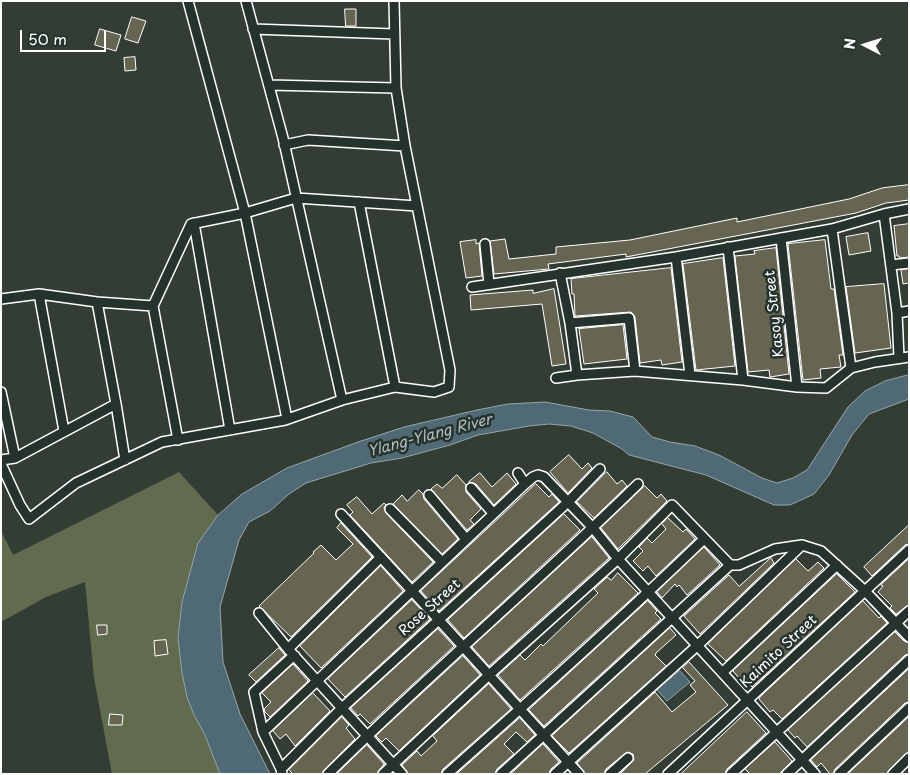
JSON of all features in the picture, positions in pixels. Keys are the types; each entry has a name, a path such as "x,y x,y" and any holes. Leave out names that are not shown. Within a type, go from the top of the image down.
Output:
{"street":[{"path":"188,1 245,212 287,419"},
{"path":"246,1 284,145 342,400"},
{"path":"116,404 14,458 1,462 20,505 29,518 76,483 162,442 287,419 342,400 394,388 434,392 449,387 450,370 405,146 396,88 394,1"},
{"path":"253,29 394,34"},
{"path":"268,85 396,88"},
{"path":"284,145 308,140 405,146"},
{"path":"178,440 153,306 191,224 296,198 417,206"},
{"path":"359,202 394,388"},
{"path":"472,287 676,257 832,229 909,209"},
{"path":"556,378 577,374 636,371 826,388 851,368 904,358 884,214"},
{"path":"194,223 230,430"},
{"path":"832,229 851,368"},
{"name":"Kasoy Street","path":"781,238 798,387"},
{"path":"485,244 489,284"},
{"path":"728,247 743,380"},
{"path":"676,257 690,376"},
{"path":"891,265 909,262"},
{"path":"560,273 570,323 577,374"},
{"path":"1,299 39,294 97,302 153,306"},
{"path":"39,294 64,431"},
{"path":"97,302 125,460"},
{"path":"897,313 909,311"},
{"path":"570,323 630,318 636,371"},
{"path":"1,392 14,458"},
{"name":"Rose Street","path":"282,771 342,708 568,502 600,469"},
{"path":"518,473 525,484"},
{"path":"263,732 493,513 533,477 538,475 544,477 593,528 618,559 815,774"},
{"path":"328,774 462,646 593,528 638,484"},
{"path":"471,488 493,513"},
{"path":"429,495 466,539"},
{"path":"383,774 618,559 672,505 730,565"},
{"path":"390,509 442,562"},
{"path":"341,514 579,774"},
{"path":"447,774 650,592 704,539"},
{"path":"555,774 698,645 802,545"},
{"path":"501,774 730,565 739,565 774,549 802,545 821,551 864,590 909,637"},
{"name":"Kaimito Street","path":"668,774 909,550"},
{"path":"282,771 263,732 254,692 291,658 292,652 381,558"},
{"path":"723,672 836,565"},
{"path":"731,774 909,611"},
{"path":"258,613 402,774"},
{"path":"787,774 909,660"},
{"path":"839,774 909,708"},
{"path":"610,774 628,758"},
{"path":"892,774 909,758"}],"green space":[{"path":"179,472 218,515 198,543 182,602 178,638 187,697 205,735 220,774 112,774 94,678 85,582 46,597 1,622 1,531 13,555"}],"water":[{"name":"Ylang-Ylang River","path":"909,375 909,399 869,414 852,435 829,475 814,494 790,505 774,505 706,475 629,455 593,433 571,426 549,424 478,435 450,445 402,458 371,463 306,483 289,494 270,511 249,522 239,540 220,607 223,662 240,714 270,774 220,774 205,735 187,697 178,638 182,602 198,543 218,515 242,494 287,468 404,427 508,404 545,402 589,410 610,411 633,417 652,437 695,446 719,455 762,478 777,483 793,478 807,470 848,407 865,391 885,381"},
{"path":"680,671 690,682 667,701 657,690"}],"building":[{"path":"345,9 356,9 356,26 346,26"},
{"path":"132,17 146,21 138,43 125,39"},
{"path":"100,29 121,35 116,51 95,45"},
{"path":"135,57 136,70 125,71 124,58"},
{"path":"909,185 909,200 886,203 856,213 626,257 626,254 548,264 549,269 494,274 490,241 505,239 509,259 556,254 556,247 630,240 737,218 737,222 849,199 882,188"},
{"path":"909,224 909,257 900,258 897,256 894,226"},
{"path":"868,233 871,251 849,255 846,237"},
{"path":"476,240 476,244 479,243 482,276 466,278 460,242"},
{"path":"825,240 831,289 834,289 843,355 839,355 841,367 820,369 821,378 803,380 788,244"},
{"path":"776,248 789,374 770,377 769,370 748,372 735,256 755,254 754,251"},
{"path":"723,258 735,366 696,370 683,264"},
{"path":"671,268 682,362 662,365 661,360 640,363 635,317 631,312 575,316 571,279"},
{"path":"909,269 909,283 903,284 901,270"},
{"path":"884,284 891,348 855,353 846,287"},
{"path":"554,289 566,364 552,366 542,304 471,310 470,295 533,290 533,293"},
{"path":"623,325 627,359 584,364 579,329"},
{"path":"569,455 582,469 588,463 592,468 568,493 550,472"},
{"path":"607,472 617,484 622,480 627,486 594,518 577,502"},
{"path":"480,473 492,487 507,473 516,484 494,505 476,484 469,482"},
{"path":"457,475 466,485 466,492 481,509 470,520 474,524 467,530 431,489 437,484 442,488"},
{"path":"536,484 549,497 552,494 559,502 439,611 421,591"},
{"path":"645,486 657,498 661,494 667,501 618,549 601,528"},
{"path":"419,490 423,494 424,499 458,539 442,554 393,504 402,495 407,501"},
{"path":"357,497 372,514 384,503 386,505 384,508 386,513 433,562 412,582 350,515 353,512 347,505"},
{"path":"564,514 580,530 464,638 448,620"},
{"path":"668,518 683,532 686,529 695,539 656,576 648,566 643,571 633,561 643,551 639,547 647,538 652,543 666,529 662,524"},
{"path":"341,523 372,557 291,637 259,606 321,545 336,560 353,544 337,528"},
{"path":"909,525 909,544 905,545 872,576 864,567"},
{"path":"592,537 609,558 489,666 472,647"},
{"path":"704,547 720,565 687,595 679,585 677,587 675,584 662,598 657,592"},
{"path":"771,558 774,563 700,634 684,616 729,575 739,586"},
{"path":"796,559 808,571 818,562 824,568 726,661 708,644"},
{"path":"909,559 909,605 896,614 890,608 892,606 878,592 883,586 881,585"},
{"path":"381,566 403,591 321,668 300,646"},
{"path":"618,573 638,593 520,700 498,675 520,655 525,660 541,644 543,646 598,593 594,589 607,577 611,580"},
{"path":"837,574 855,592 752,687 742,676 739,678 733,671"},
{"path":"412,600 430,619 345,697 328,679"},
{"path":"648,601 661,619 544,726 529,710"},
{"path":"863,601 879,618 881,616 887,623 782,719 773,710 770,712 759,699 760,697"},
{"path":"97,625 107,625 107,634 98,635"},
{"path":"670,628 676,635 655,655 666,666 569,753 552,736"},
{"path":"438,629 454,646 370,724 360,714 358,716 351,708"},
{"path":"895,632 904,641 909,643 909,654 905,655 807,747 797,736 795,738 788,730"},
{"path":"166,640 168,654 155,656 154,641"},
{"path":"279,648 285,655 256,682 249,675"},
{"path":"463,656 480,675 399,751 386,738 382,742 376,736"},
{"path":"689,662 728,705 645,774 620,774 634,760 633,754 627,752 606,769 604,774 585,774 577,763 655,692 672,712 696,692 690,685 695,681 683,668"},
{"path":"293,664 308,681 270,717 264,709 271,702 262,693"},
{"path":"909,669 909,702 905,703 835,769 833,774 830,774 821,763 817,767 811,760"},
{"path":"489,684 511,709 443,769 441,774 408,774 402,765 417,751 421,756 437,741 433,736"},
{"path":"313,693 330,711 295,746 286,734 280,739 273,731"},
{"path":"747,712 766,733 727,769 725,774 681,774"},
{"path":"110,714 123,715 122,725 109,725"},
{"path":"342,717 349,725 346,728 355,739 322,774 293,774 289,770"},
{"path":"909,717 909,751 887,774 848,774"},
{"path":"520,718 535,735 527,742 516,732 504,744 514,754 497,769 495,774 457,774"},
{"path":"775,742 792,761 779,774 750,774 745,769"},
{"path":"543,744 559,762 551,769 549,774 511,774"},
{"path":"367,745 384,764 377,774 337,774"}]}
